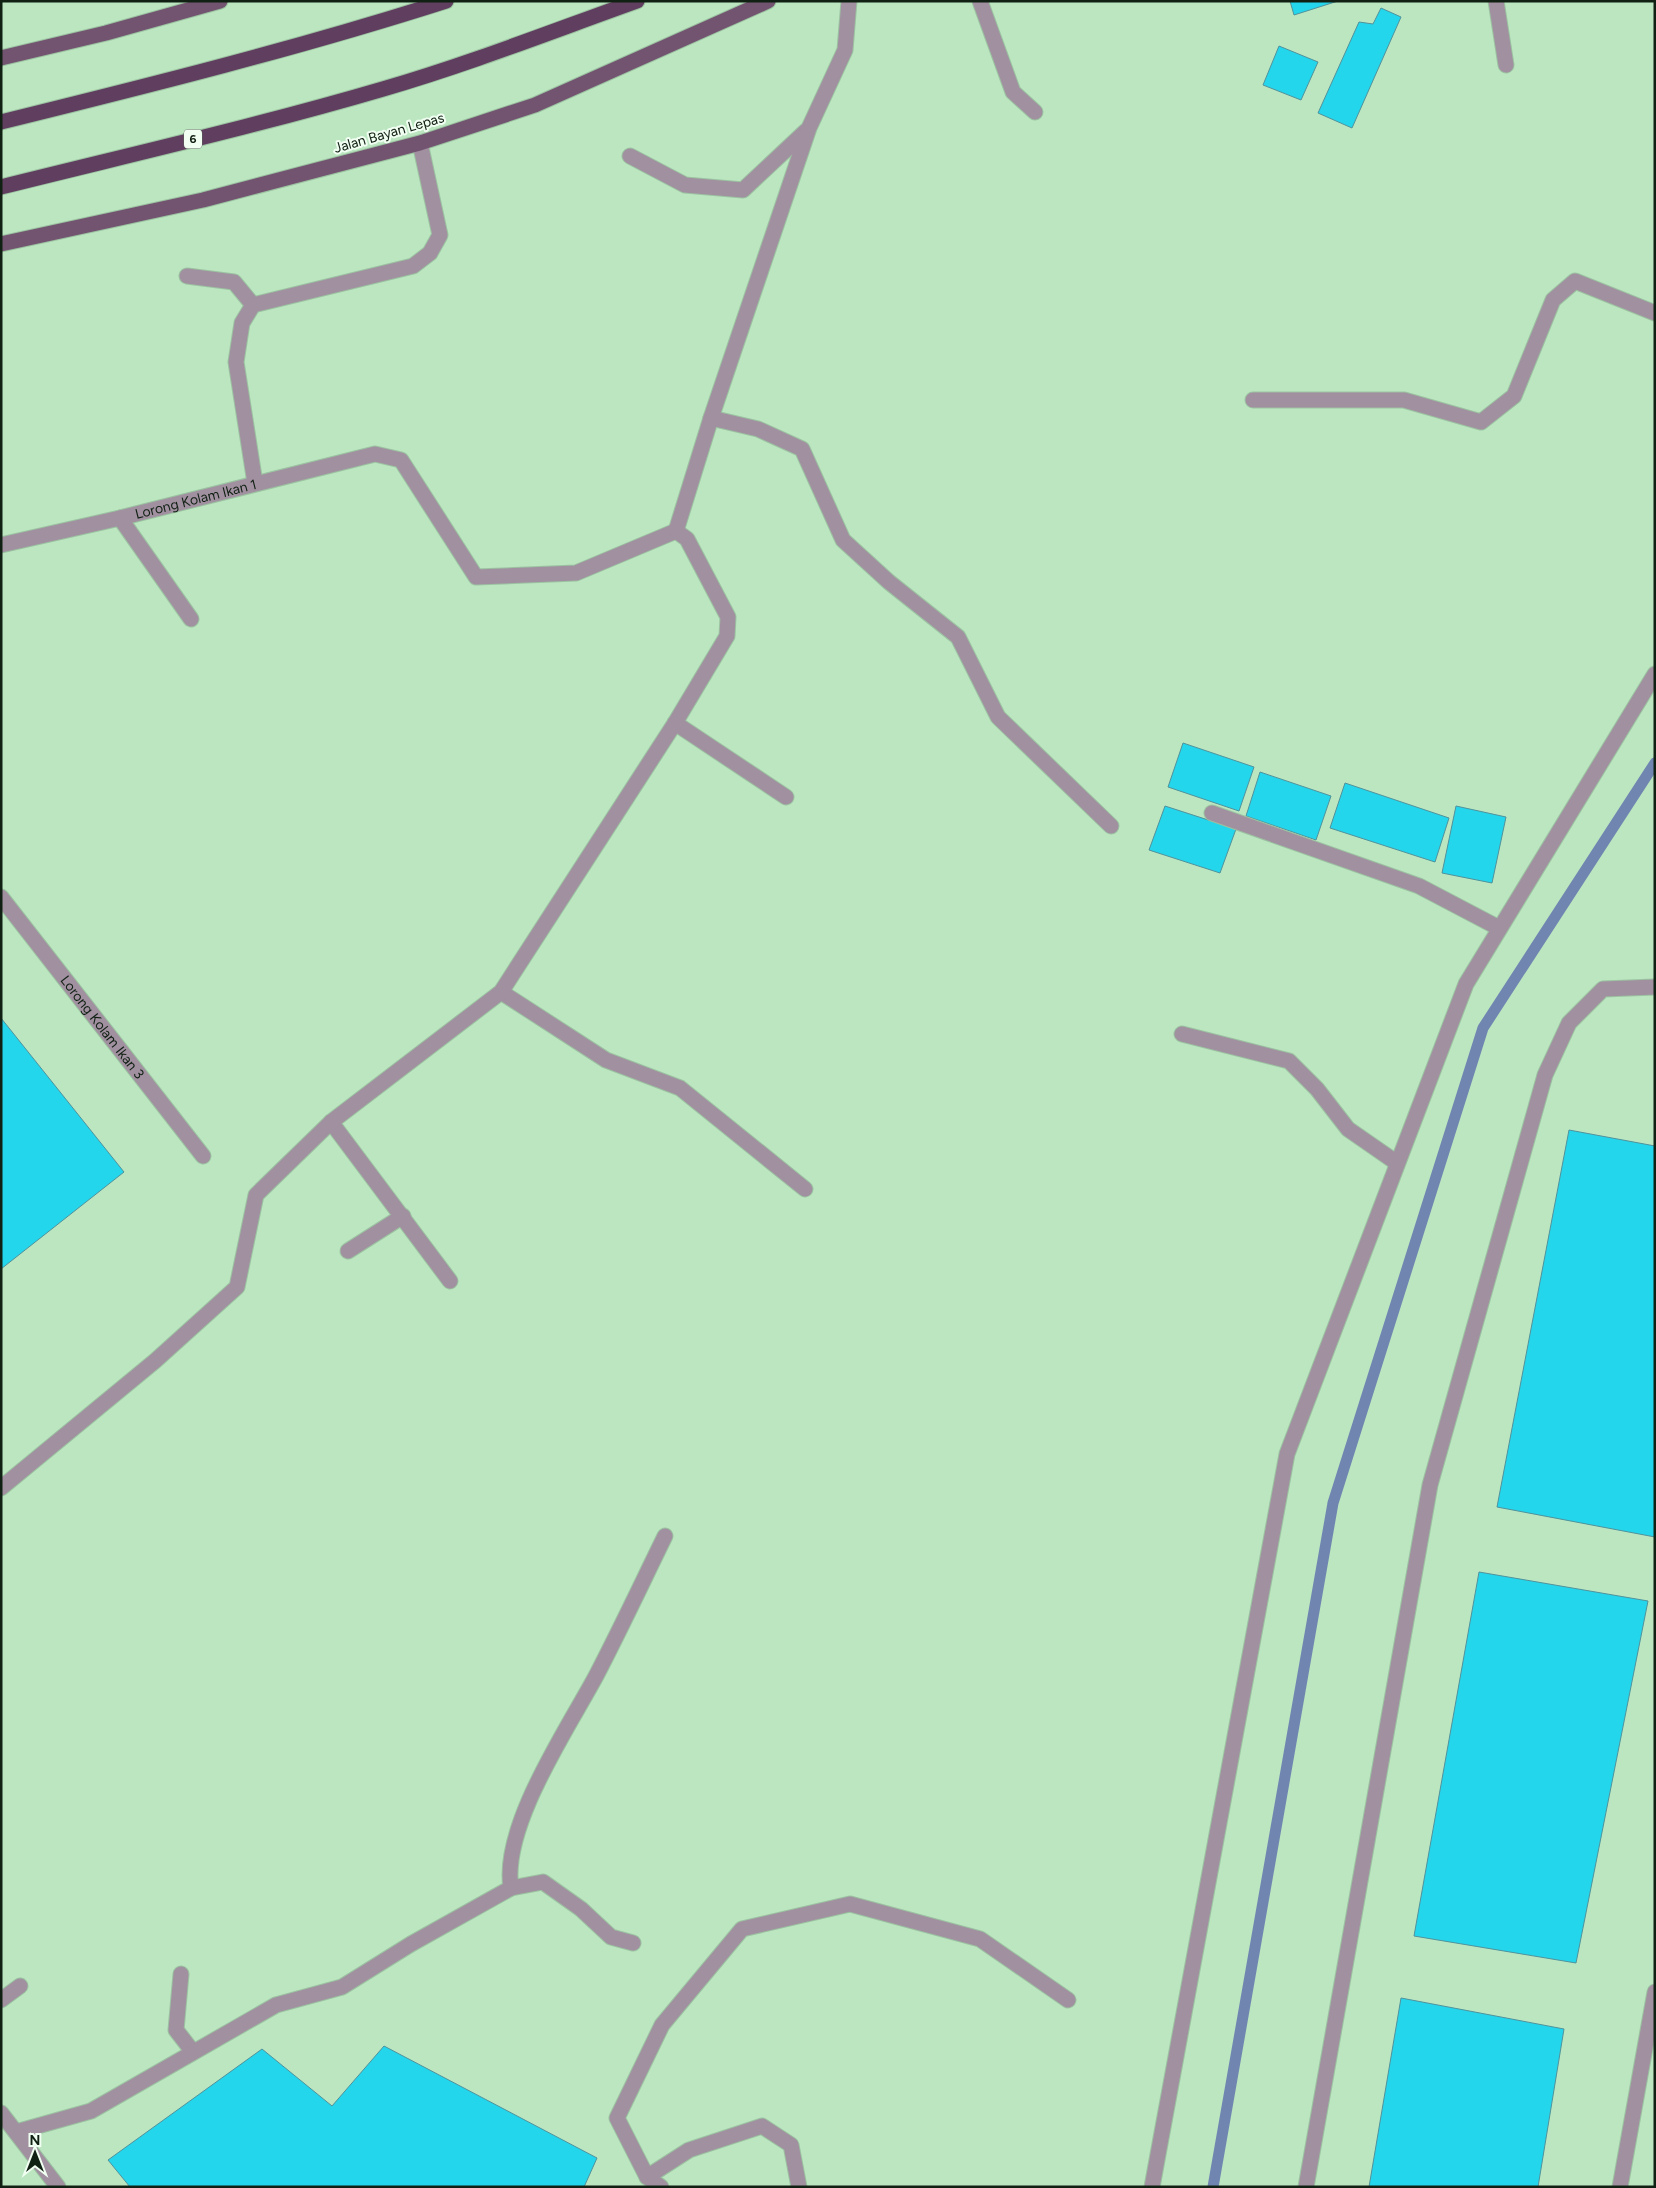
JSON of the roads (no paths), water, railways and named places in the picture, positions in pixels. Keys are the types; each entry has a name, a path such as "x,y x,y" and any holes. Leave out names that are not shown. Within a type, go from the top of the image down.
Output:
{"highway":[{"path":"1,122 196,74 368,26 446,1"},
{"name":"6","path":"1,187 207,136 383,89 637,1"}],"main road":[{"path":"1,58 106,33 220,1"},
{"name":"Jalan Bayan Lepas","path":"1,244 203,200 420,142 535,105 768,1"}],"street":[{"path":"1,1488 155,1361 237,1287 256,1195 330,1122 501,992 675,723 727,636 728,617 688,539 676,532 711,418 808,128 845,50 849,1"},
{"path":"980,1 1013,92 1035,112"},
{"path":"1496,1 1506,64"},
{"path":"630,156 685,185 743,190 808,128"},
{"path":"255,483 236,362 242,323 253,305 413,266 430,253 440,235 420,142"},
{"path":"187,276 234,282 253,305"},
{"path":"1253,400 1404,400 1481,422 1514,396 1553,300 1574,281 1655,313"},
{"path":"711,418 758,429 802,449 843,540 889,582 958,637 998,717 1112,826"},
{"name":"Lorong Kolam Ikan 1","path":"1,545 120,518 375,454 401,460 476,577 576,573 676,532"},
{"path":"120,518 191,619"},
{"path":"1152,2187 1286,1454 1466,984 1655,674"},
{"path":"675,723 786,797"},
{"path":"1212,813 1419,886 1499,928"},
{"name":"Lorong Kolam Ikan 3","path":"1,897 203,1156"},
{"path":"1306,2187 1430,1484 1545,1075 1569,1022 1603,989 1655,987"},
{"path":"501,992 606,1060 680,1088 805,1188"},
{"path":"1182,1034 1289,1061 1317,1089 1348,1129 1397,1163"},
{"path":"330,1122 403,1216 450,1281"},
{"path":"348,1251 403,1216"},
{"path":"510,1888 508,1872 512,1852 538,1782 597,1675 665,1536"},
{"path":"16,2132 91,2111 276,2005 342,1987 411,1944 510,1888 543,1882 581,1909 610,1937 633,1943"},
{"path":"661,2187 647,2178 617,2118 662,2025 742,1929 850,1904 980,1939 1068,2000"},
{"path":"181,1974 176,2030 193,2052"},
{"path":"1,2000 20,1986"},
{"path":"1620,2187 1655,1992"},
{"path":"1,2113 58,2187"},
{"path":"647,2178 689,2150 762,2126 790,2145 799,2187"}],"waterway":[{"path":"1213,2187 1333,1503 1483,1028 1655,763"}]}
